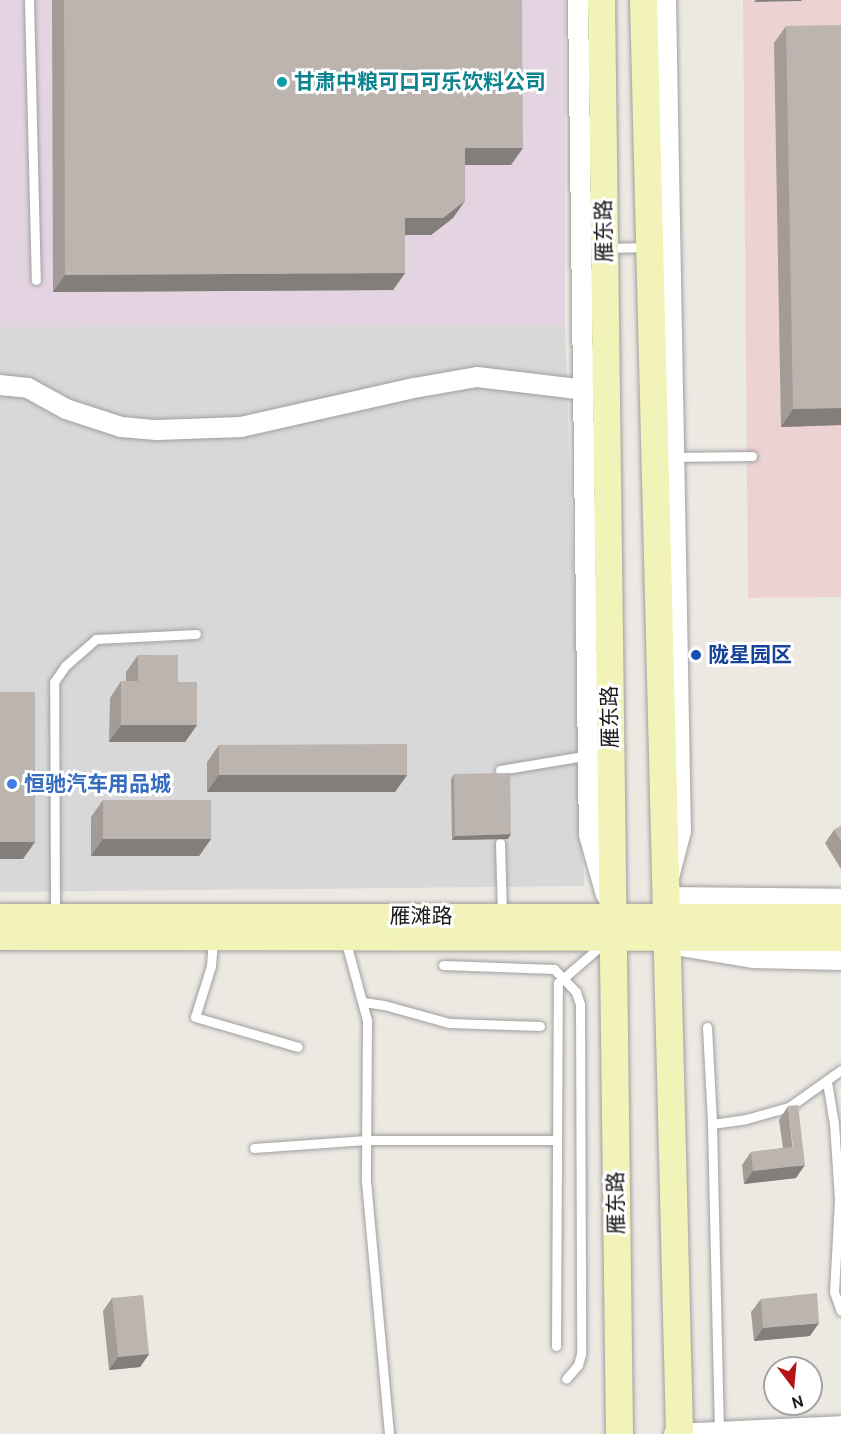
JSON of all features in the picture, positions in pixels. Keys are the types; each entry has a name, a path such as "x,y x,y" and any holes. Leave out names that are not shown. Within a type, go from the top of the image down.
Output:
{"main road":[{"name":"雁东路","path":"601,0 592,248 598,753 612,926 619,1434"},
{"name":"雁东路","path":"642,0 648,246 664,457 665,923 678,1433"},
{"name":"雁滩路","path":"0,917 502,916 612,926"},
{"name":"雁滩路","path":"0,936 344,936 841,917"},
{"name":"雁滩路","path":"665,923 841,937"}],"street":[{"path":"578,0 592,248"},
{"path":"664,457 666,0"},
{"path":"0,385 28,388 66,409 121,427 157,430 241,427 414,388 477,378 594,391"},
{"name":"雁滩路","path":"665,923 841,898"},
{"name":"雁滩路","path":"665,923 753,958 841,960"},
{"path":"678,1433 841,1426"}],"lane":[{"path":"29,0 36,280"},
{"path":"592,248 648,246"},
{"path":"664,457 752,456"},
{"path":"55,917 54,682 65,666 96,639 196,634"},
{"path":"500,770 598,753"},
{"path":"500,843 502,916"},
{"path":"556,1346 558,983 612,926"},
{"path":"213,936 211,966 195,1017 298,1047"},
{"path":"344,936 367,1020 366,1180 389,1434"},
{"path":"443,965 554,969 576,992 580,1004 581,1354 578,1365 566,1379"},
{"path":"363,1002 384,1005 449,1023 540,1026"},
{"path":"707,1027 712,1124 718,1430"},
{"path":"712,1124 747,1119 789,1107 841,1070"},
{"path":"827,1082 834,1124 839,1200 834,1293 841,1311"},
{"path":"254,1148 366,1140 556,1140"}],"shaded area":[{"name":"甘肃中粮可口可乐饮料公司","path":"0,0 565,0 565,325 0,327"},
{"path":"743,0 841,0 841,597 748,598"},
{"path":"565,325 584,886 0,892 0,327"}],"building":[{"name":"甘肃中粮可口可乐饮料公司","path":"64,0 522,0 523,148 465,148 465,201 443,218 405,218 405,273 65,275"},
{"path":"841,25 841,408 793,409 786,26"},
{"path":"138,655 178,655 178,682 197,682 197,725 121,725 121,681 138,681"},
{"path":"0,692 35,692 35,842 0,842"},
{"path":"407,744 407,775 219,775 219,745"},
{"path":"510,773 511,834 455,836 454,774"},
{"path":"103,800 211,800 211,839 103,839"},
{"path":"841,826 841,841 834,830"},
{"path":"798,1105 805,1165 753,1171 751,1152 793,1147 788,1106"},
{"path":"817,1293 819,1323 763,1328 761,1299"},
{"path":"143,1295 149,1354 118,1357 112,1298"}],"place":[{"name":"甘肃中粮可口可乐饮料公司","path":"282,82"},
{"name":"陇星园区","path":"696,655"},
{"name":"恒驰汽车用品城","path":"12,784"}]}
